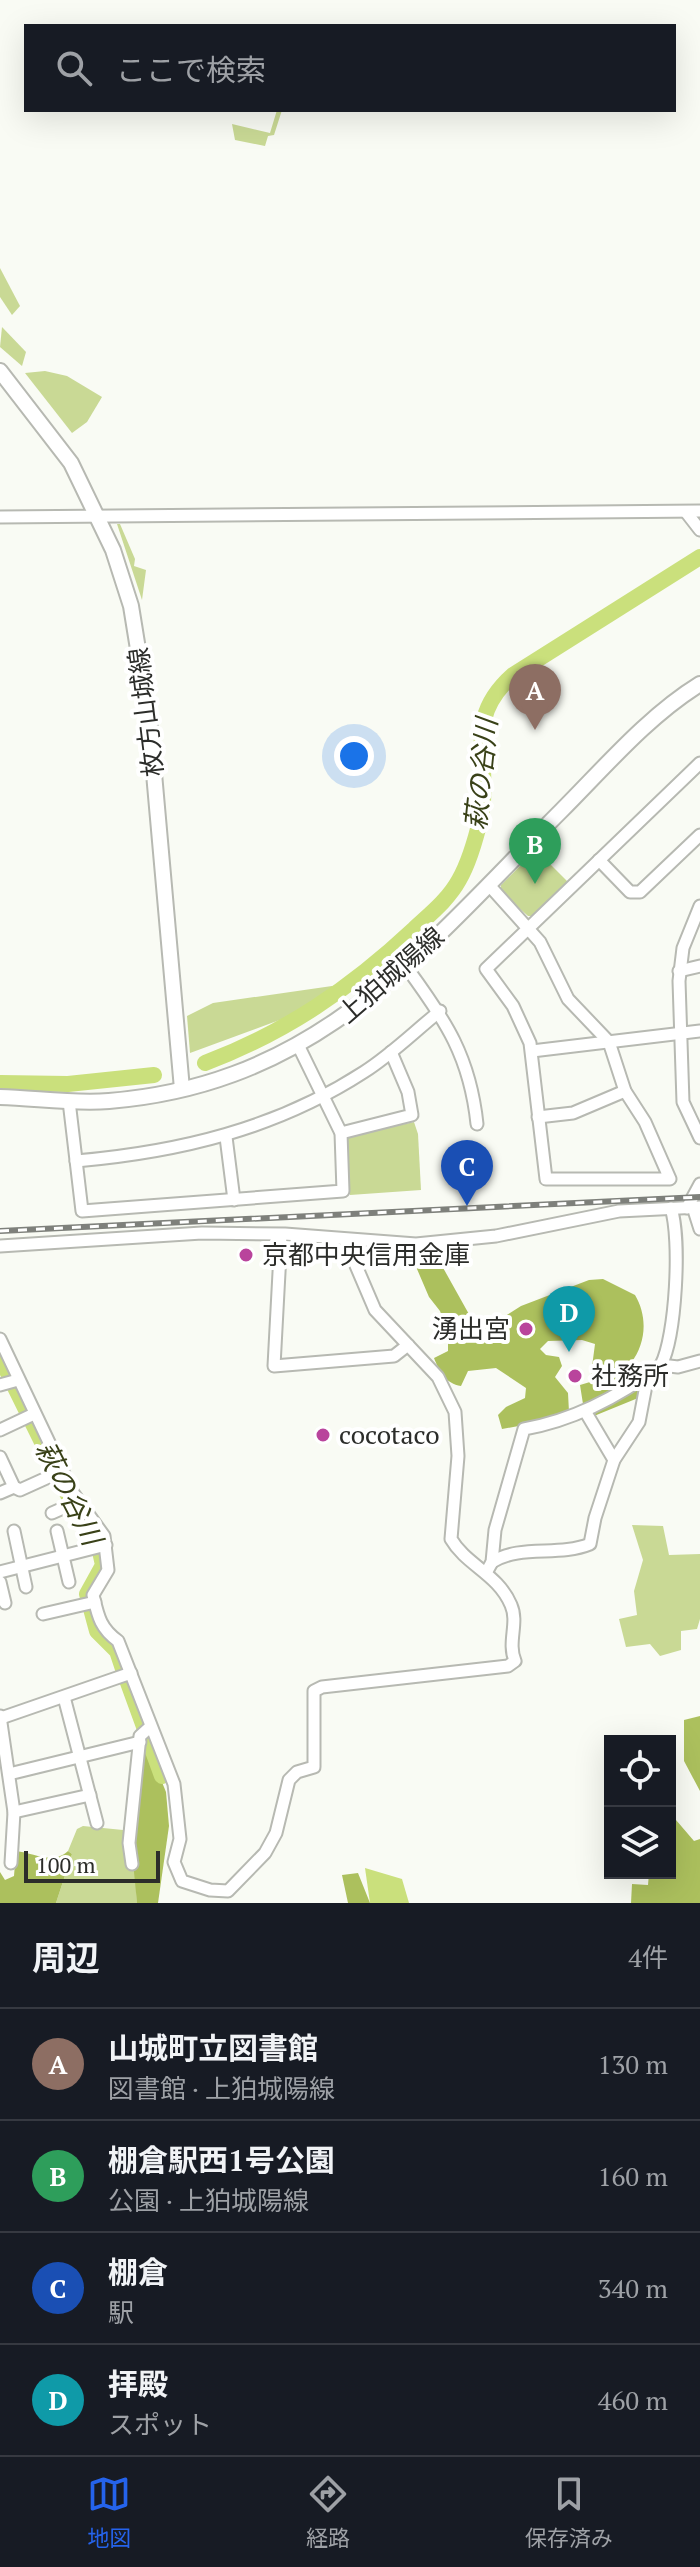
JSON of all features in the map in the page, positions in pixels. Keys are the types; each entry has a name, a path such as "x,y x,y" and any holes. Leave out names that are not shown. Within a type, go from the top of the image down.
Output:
{"main road":[{"name":"枚方山城線","path":"0,371 71,463 98,516 124,581 143,664 182,1089"},
{"name":"上狛城陽線","path":"0,1097 108,1101 182,1089 227,1076 298,1045 346,1017 407,968 648,726 700,684"}],"street":[{"path":"0,517 700,511"},
{"path":"686,512 700,530"},
{"path":"488,884 528,925 568,999 609,1042 625,1091 645,1122 670,1179 546,1179 532,1051 513,1006 486,969 528,925 700,763"},
{"path":"599,860 630,892 640,892 700,835"},
{"path":"700,906 683,948 679,971 683,1102 700,1138"},
{"path":"679,971 700,966"},
{"path":"407,968 440,1011 467,1068 477,1124"},
{"path":"76,1161 160,1152 226,1137 323,1095 391,1052 440,1011"},
{"path":"532,1051 700,1031"},
{"path":"69,1101 82,1211 343,1191 341,1133 298,1045"},
{"path":"341,1133 412,1115 408,1092 391,1052"},
{"path":"538,1117 573,1113 625,1091"},
{"path":"226,1137 234,1200"},
{"path":"700,1184 694,1207 700,1229"},
{"path":"0,1246 186,1234 281,1235 382,1243 441,1241 496,1236 619,1211 694,1207"},
{"path":"0,1339 10,1382 31,1416 75,1503 97,1524 108,1570 91,1603 103,1631 118,1641 131,1673 145,1733 174,1784 180,1839 174,1862 177,1872 182,1881 210,1890 228,1891 265,1853 276,1833 289,1780 297,1772 314,1767 314,1691 322,1687 429,1672 508,1666 515,1661 510,1642 512,1607 490,1567 490,1550 524,1429 554,1424 585,1411 661,1365 674,1296 677,1231 671,1208"},
{"path":"281,1235 274,1366 394,1356 408,1345"},
{"path":"345,1240 370,1302 438,1377 455,1412 458,1456 451,1539 459,1550 490,1567"},
{"path":"661,1365 678,1367 700,1361"},
{"path":"490,1567 507,1553 560,1551 590,1544 614,1460 639,1422 648,1375"},
{"path":"585,1411 614,1460"},
{"path":"0,1430 31,1416"},
{"path":"0,1457 14,1487 20,1490 59,1472"},
{"path":"0,1493 14,1487"},
{"path":"52,1513 75,1503"},
{"path":"14,1531 26,1587"},
{"path":"57,1531 69,1582"},
{"path":"0,1572 102,1547"},
{"path":"0,1582 5,1603"},
{"path":"43,1614 91,1603"},
{"path":"11,1863 14,1812 0,1717 131,1673"},
{"path":"64,1697 97,1823"},
{"path":"9,1774 81,1757 145,1733"},
{"path":"132,1864 129,1843 145,1733"},
{"path":"14,1812 90,1795"}],"shaded area":[{"path":"276,112 281,112 274,135 268,136 265,146 235,140 232,124 270,133"},
{"path":"0,268 20,306 12,315 0,297"},
{"path":"2,327 26,352 22,366 0,347"},
{"path":"45,371 67,376 102,397 87,422 72,433 25,373"},
{"path":"117,524 120,524 135,559 134,566 146,570 142,600"},
{"path":"536,850 569,883 533,916 528,916 501,892 501,885"},
{"path":"332,986 336,991 285,1018 190,1053 187,1016 213,1003"},
{"path":"414,1122 418,1134 421,1190 350,1195 345,1141 350,1136"},
{"path":"432,1248 470,1316 482,1324 496,1322 521,1306 589,1280 603,1279 635,1295 642,1312 644,1330 640,1347 631,1363 644,1383 643,1396 594,1416 583,1404 580,1385 590,1382 595,1344 582,1340 548,1341 540,1349 546,1355 559,1357 562,1366 555,1377 568,1393 569,1412 561,1418 502,1429 498,1415 506,1407 525,1398 526,1388 496,1368 468,1371 461,1386 456,1385 444,1376 434,1358 448,1351 448,1333 411,1255"},
{"path":"632,1525 663,1526 669,1555 700,1554 700,1619 697,1629 681,1631 681,1650 660,1656 650,1644 626,1647 619,1619 637,1615 634,1591 643,1560"},
{"path":"700,1716 700,1791 684,1761 684,1720"},
{"path":"148,1748 166,1792 169,1826 158,1903 137,1903 131,1841 143,1750"},
{"path":"676,1820 694,1841 700,1839 700,1903 631,1903 632,1884 648,1885 648,1879 676,1879"},
{"path":"83,1826 133,1831 137,1903 56,1903 72,1854 68,1851 77,1829"},
{"path":"16,1851 50,1858 68,1851 72,1854 56,1903 0,1903 0,1872 5,1880 14,1876"},
{"path":"365,1868 402,1879 409,1903 370,1903"},
{"path":"358,1873 370,1903 348,1903 342,1875"}],"waterway":[{"name":"萩の谷川","path":"205,1063 263,1038 316,1007 366,971 438,906 463,873 477,833 483,796 483,725 497,692 513,675 700,557"},
{"name":"萩の谷川","path":"0,1083 68,1084 154,1075"},
{"name":"萩の谷川","path":"0,1357 71,1501 97,1538 103,1565 87,1594 97,1631 117,1651 123,1669"},
{"name":"萩の谷川","path":"127,1680 162,1776"}],"railway":[{"path":"0,1231 700,1197"}],"place":[{"name":"山城町立図書館","path":"535,730"},
{"name":"棚倉駅西1号公園","path":"535,884"},
{"name":"棚倉","path":"467,1206"},
{"name":"京都中央信用金庫","path":"246,1255"},
{"name":"湧出宮","path":"526,1329"},
{"name":"拝殿","path":"569,1352"},
{"name":"社務所","path":"575,1376"},
{"name":"cocotaco","path":"323,1435"}]}
